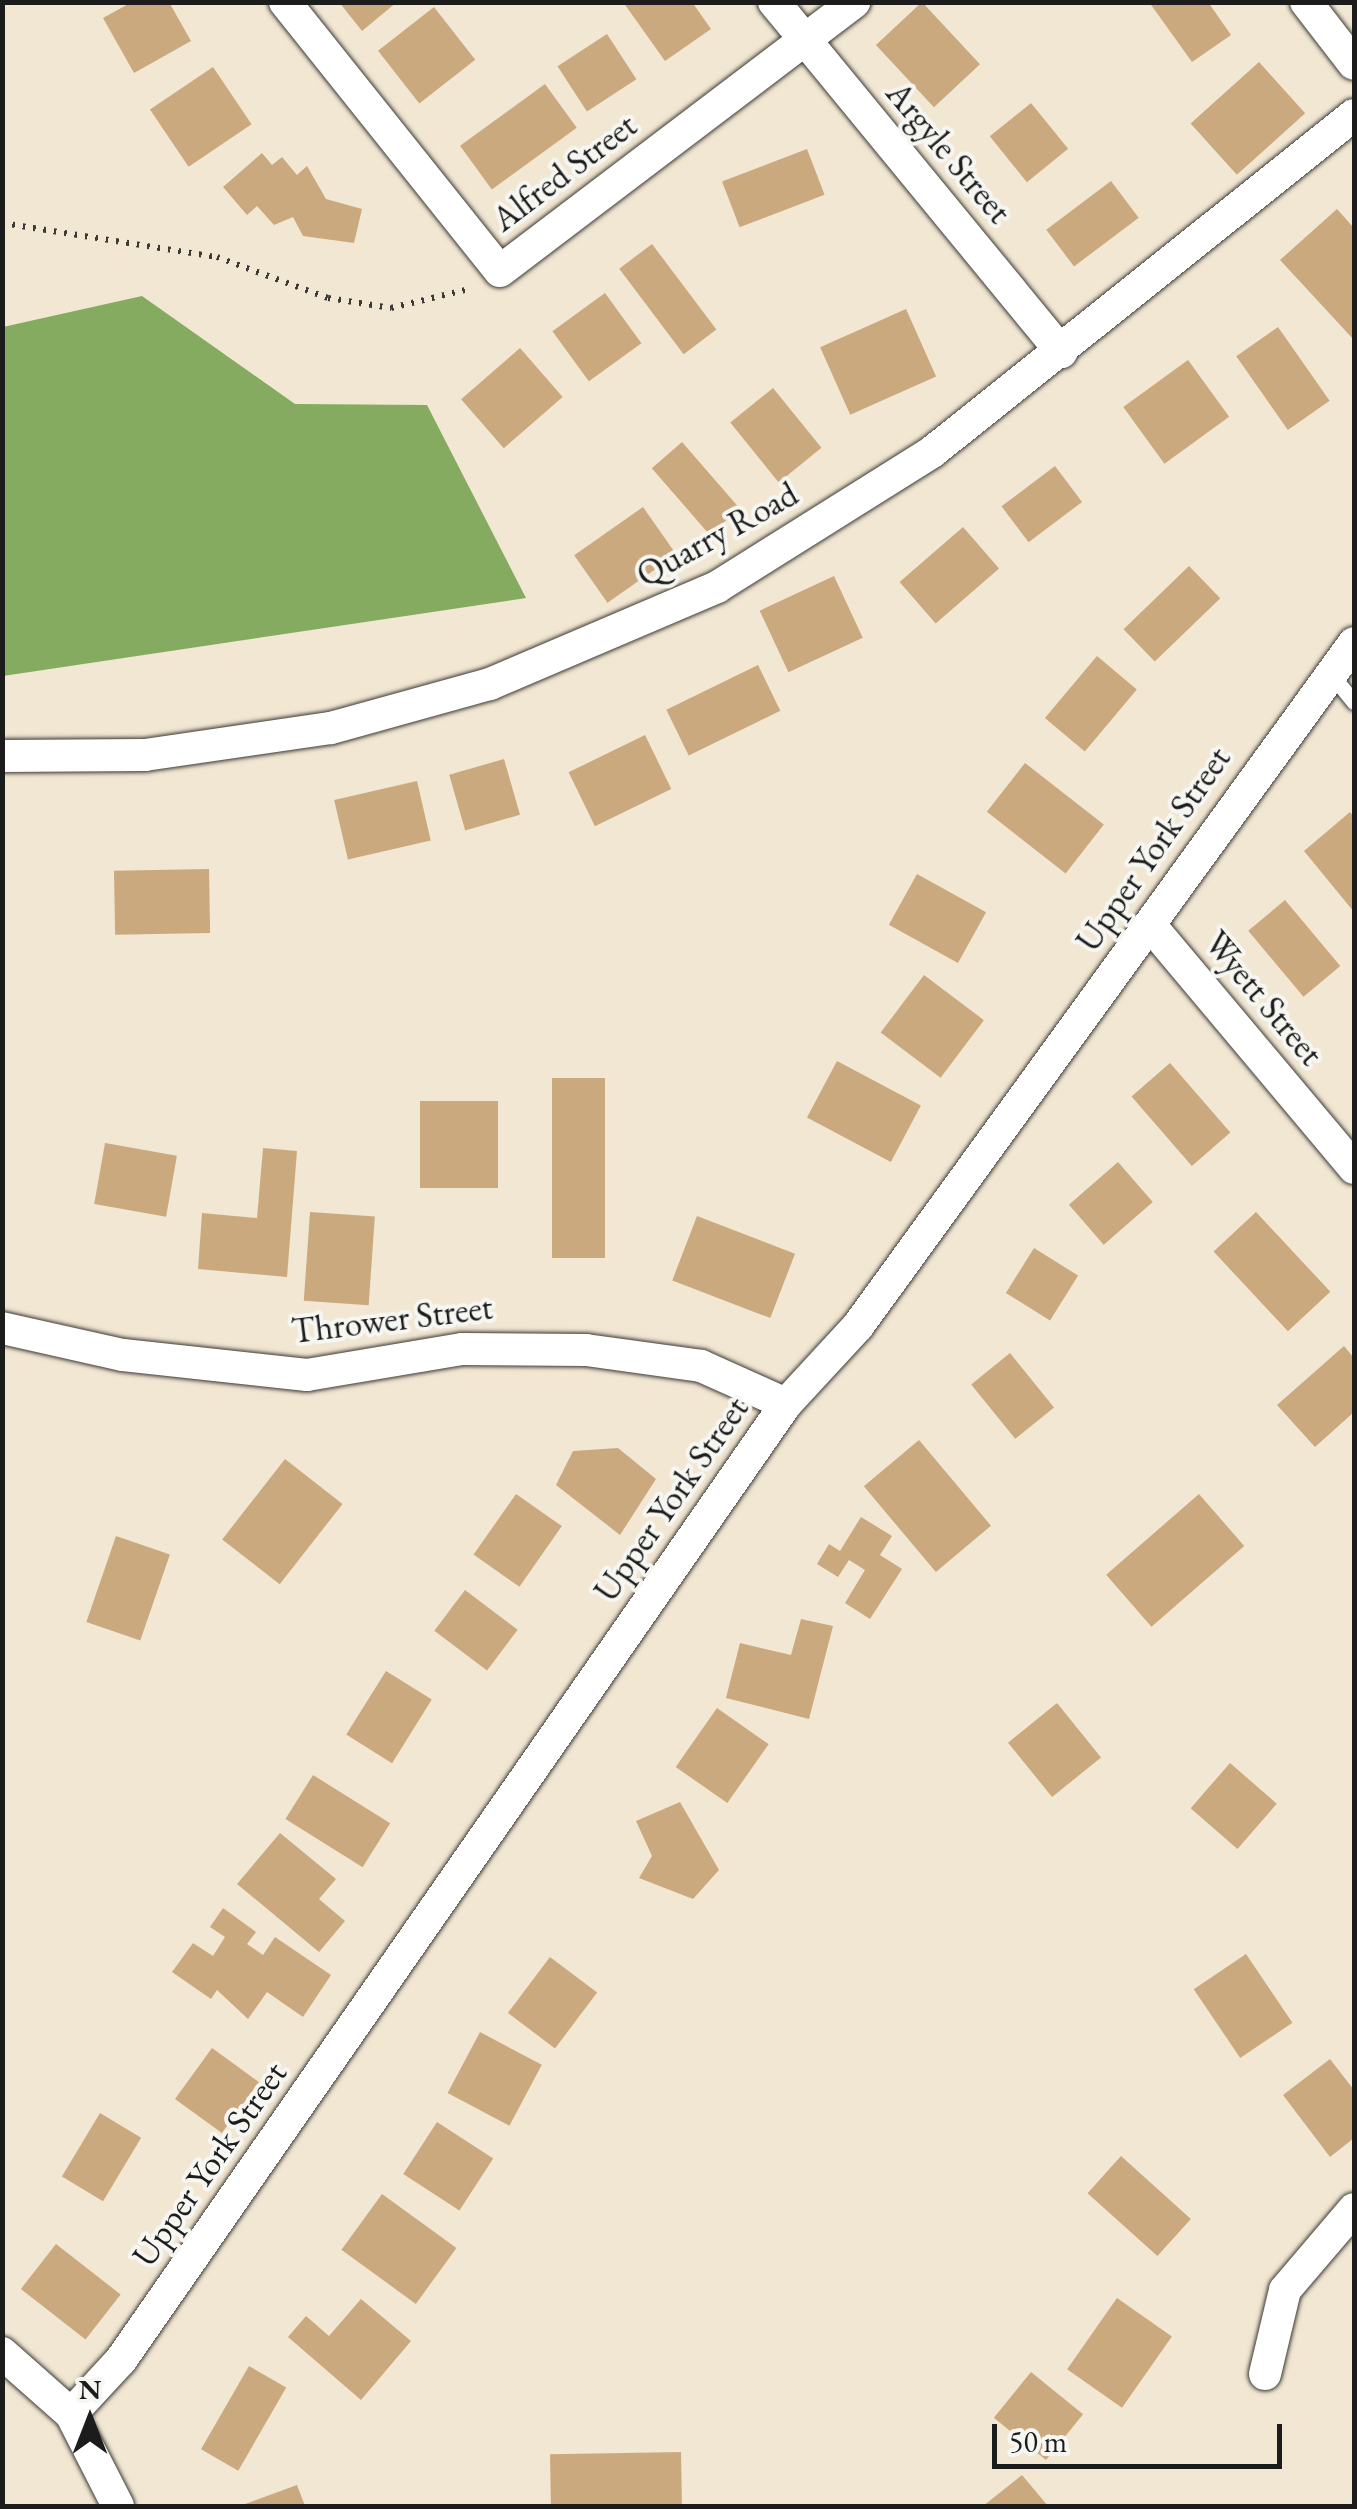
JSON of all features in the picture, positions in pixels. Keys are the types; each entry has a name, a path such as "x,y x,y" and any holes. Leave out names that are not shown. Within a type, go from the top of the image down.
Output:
{"street":[{"name":"Alfred Street","path":"285,2 500,270 854,2"},
{"name":"Argyle Street","path":"774,2 1062,352"},
{"path":"1306,2 1354,64"},
{"name":"Quarry Road","path":"2,756 145,756 331,728 490,684 717,588 932,452 1354,115"},
{"name":"Upper York Street","path":"70,2414 121,2360 786,1404 858,1326 1354,643"},
{"name":"Wyett Street","path":"1151,926 1354,1168"},
{"name":"Thrower Street","path":"2,1328 122,1355 308,1375 462,1349 586,1350 700,1366 786,1404"},
{"path":"1265,2374 1285,2290 1354,2209"},
{"path":"5,2361 70,2414 118,2506"}],"lane":[{"path":"1330,672 1354,702"}],"path":[{"path":"2,223 217,257 328,298 391,308 461,293 500,270"}],"green space":[{"path":"142,296 295,404 427,405 526,598 3,676 3,327"}],"building":[{"path":"132,2 169,2 191,41 134,73 103,18"},
{"path":"339,2 397,2 362,31"},
{"path":"623,2 692,2 711,29 665,61"},
{"path":"922,2 980,64 934,107 876,45"},
{"path":"1149,2 1208,2 1231,35 1192,62"},
{"path":"434,7 475,60 419,104 378,51"},
{"path":"607,34 636,79 587,111 558,66"},
{"path":"1259,62 1305,113 1237,175 1191,124"},
{"path":"213,67 252,124 189,167 150,109"},
{"path":"545,84 577,128 492,189 460,146"},
{"path":"1031,103 1068,149 1027,182 990,136"},
{"path":"807,149 825,195 740,227 722,182"},
{"path":"262,153 272,165 282,157 297,175 307,166 326,199 362,209 354,243 303,236 293,217 274,225 257,206 247,215 223,187"},
{"path":"1111,181 1139,218 1074,266 1046,230"},
{"path":"1337,209 1354,228 1354,340 1280,260"},
{"path":"652,244 716,329 684,354 619,269"},
{"path":"605,293 641,343 589,381 552,331"},
{"path":"906,309 936,377 850,415 820,347"},
{"path":"1278,327 1330,401 1288,430 1236,356"},
{"path":"520,348 563,397 504,448 461,399"},
{"path":"1188,360 1229,417 1164,464 1123,407"},
{"path":"773,388 821,448 779,482 730,423"},
{"path":"682,442 740,508 710,535 652,468"},
{"path":"1055,466 1082,502 1029,542 1001,506"},
{"path":"643,507 676,555 607,603 574,555"},
{"path":"963,527 999,569 936,624 900,582"},
{"path":"1189,566 1220,598 1155,662 1124,629"},
{"path":"834,576 863,638 788,672 760,611"},
{"path":"1097,656 1137,689 1085,751 1045,718"},
{"path":"758,665 780,711 689,756 666,710"},
{"path":"645,735 671,789 595,826 569,772"},
{"path":"504,759 520,815 465,830 449,775"},
{"path":"1025,763 1104,825 1066,873 987,812"},
{"path":"417,781 431,840 348,860 334,800"},
{"path":"1350,812 1354,817 1354,912 1304,851"},
{"path":"209,869 210,933 115,935 114,871"},
{"path":"917,874 986,912 958,963 889,925"},
{"path":"1285,900 1340,966 1304,997 1248,931"},
{"path":"924,975 984,1020 941,1078 881,1033"},
{"path":"837,1061 921,1106 891,1162 807,1118"},
{"path":"1170,1063 1230,1132 1192,1166 1132,1096"},
{"path":"552,1078 605,1078 605,1258 552,1258"},
{"path":"420,1101 498,1101 498,1188 420,1188"},
{"path":"105,1143 177,1156 166,1217 94,1204"},
{"path":"263,1148 297,1151 287,1277 198,1269 202,1213 257,1218"},
{"path":"1118,1162 1153,1202 1104,1245 1069,1205"},
{"path":"310,1212 375,1217 369,1305 304,1301"},
{"path":"1256,1212 1330,1292 1288,1331 1214,1252"},
{"path":"697,1216 795,1254 770,1318 672,1280"},
{"path":"1034,1248 1078,1276 1050,1321 1006,1293"},
{"path":"1344,1346 1354,1358 1354,1412 1315,1447 1277,1405"},
{"path":"1010,1353 1054,1407 1015,1439 971,1384"},
{"path":"919,1440 991,1526 936,1572 864,1486"},
{"path":"618,1448 656,1479 620,1535 556,1485 573,1451"},
{"path":"285,1459 343,1504 280,1584 222,1539"},
{"path":"516,1494 562,1526 519,1587 474,1555"},
{"path":"1199,1494 1244,1546 1151,1627 1106,1575"},
{"path":"861,1517 892,1536 880,1555 902,1569 870,1619 845,1603 865,1570 849,1560 838,1577 817,1564 829,1544 840,1551"},
{"path":"116,1536 170,1555 140,1641 86,1622"},
{"path":"465,1590 518,1630 487,1670 434,1631"},
{"path":"801,1619 833,1626 809,1719 726,1698 740,1643 791,1655"},
{"path":"386,1671 432,1700 392,1763 346,1735"},
{"path":"1057,1703 1101,1757 1052,1797 1008,1743"},
{"path":"717,1708 769,1744 727,1803 676,1767"},
{"path":"1230,1763 1277,1804 1237,1849 1191,1808"},
{"path":"313,1775 390,1823 363,1867 285,1819"},
{"path":"680,1802 719,1870 693,1899 639,1878 652,1856 636,1821"},
{"path":"280,1833 336,1879 319,1899 345,1921 319,1952 237,1884"},
{"path":"223,1908 256,1932 247,1944 263,1955 275,1937 331,1975 303,2017 267,1992 248,2019 217,1990 211,1999 172,1972 193,1943 213,1956 225,1937 210,1927"},
{"path":"1246,1954 1292,2023 1240,2058 1194,1989"},
{"path":"550,1957 597,1993 555,2048 508,2013"},
{"path":"480,2032 542,2065 509,2126 448,2093"},
{"path":"212,2048 259,2082 222,2133 175,2099"},
{"path":"1330,2059 1354,2090 1354,2138 1330,2157 1283,2095"},
{"path":"100,2113 141,2138 103,2201 62,2176"},
{"path":"437,2122 493,2158 459,2210 403,2174"},
{"path":"1121,2156 1191,2219 1157,2256 1088,2193"},
{"path":"382,2194 456,2248 416,2304 341,2250"},
{"path":"56,2244 121,2294 86,2339 21,2289"},
{"path":"1117,2298 1172,2336 1122,2408 1067,2369"},
{"path":"361,2299 411,2341 361,2400 288,2337 306,2316 329,2336"},
{"path":"249,2366 286,2388 238,2471 201,2449"},
{"path":"1031,2372 1083,2414 1046,2460 994,2418"},
{"path":"681,2452 682,2506 551,2506 550,2454"},
{"path":"1022,2475 1048,2506 983,2506"},
{"path":"297,2485 305,2506 240,2506"}]}
